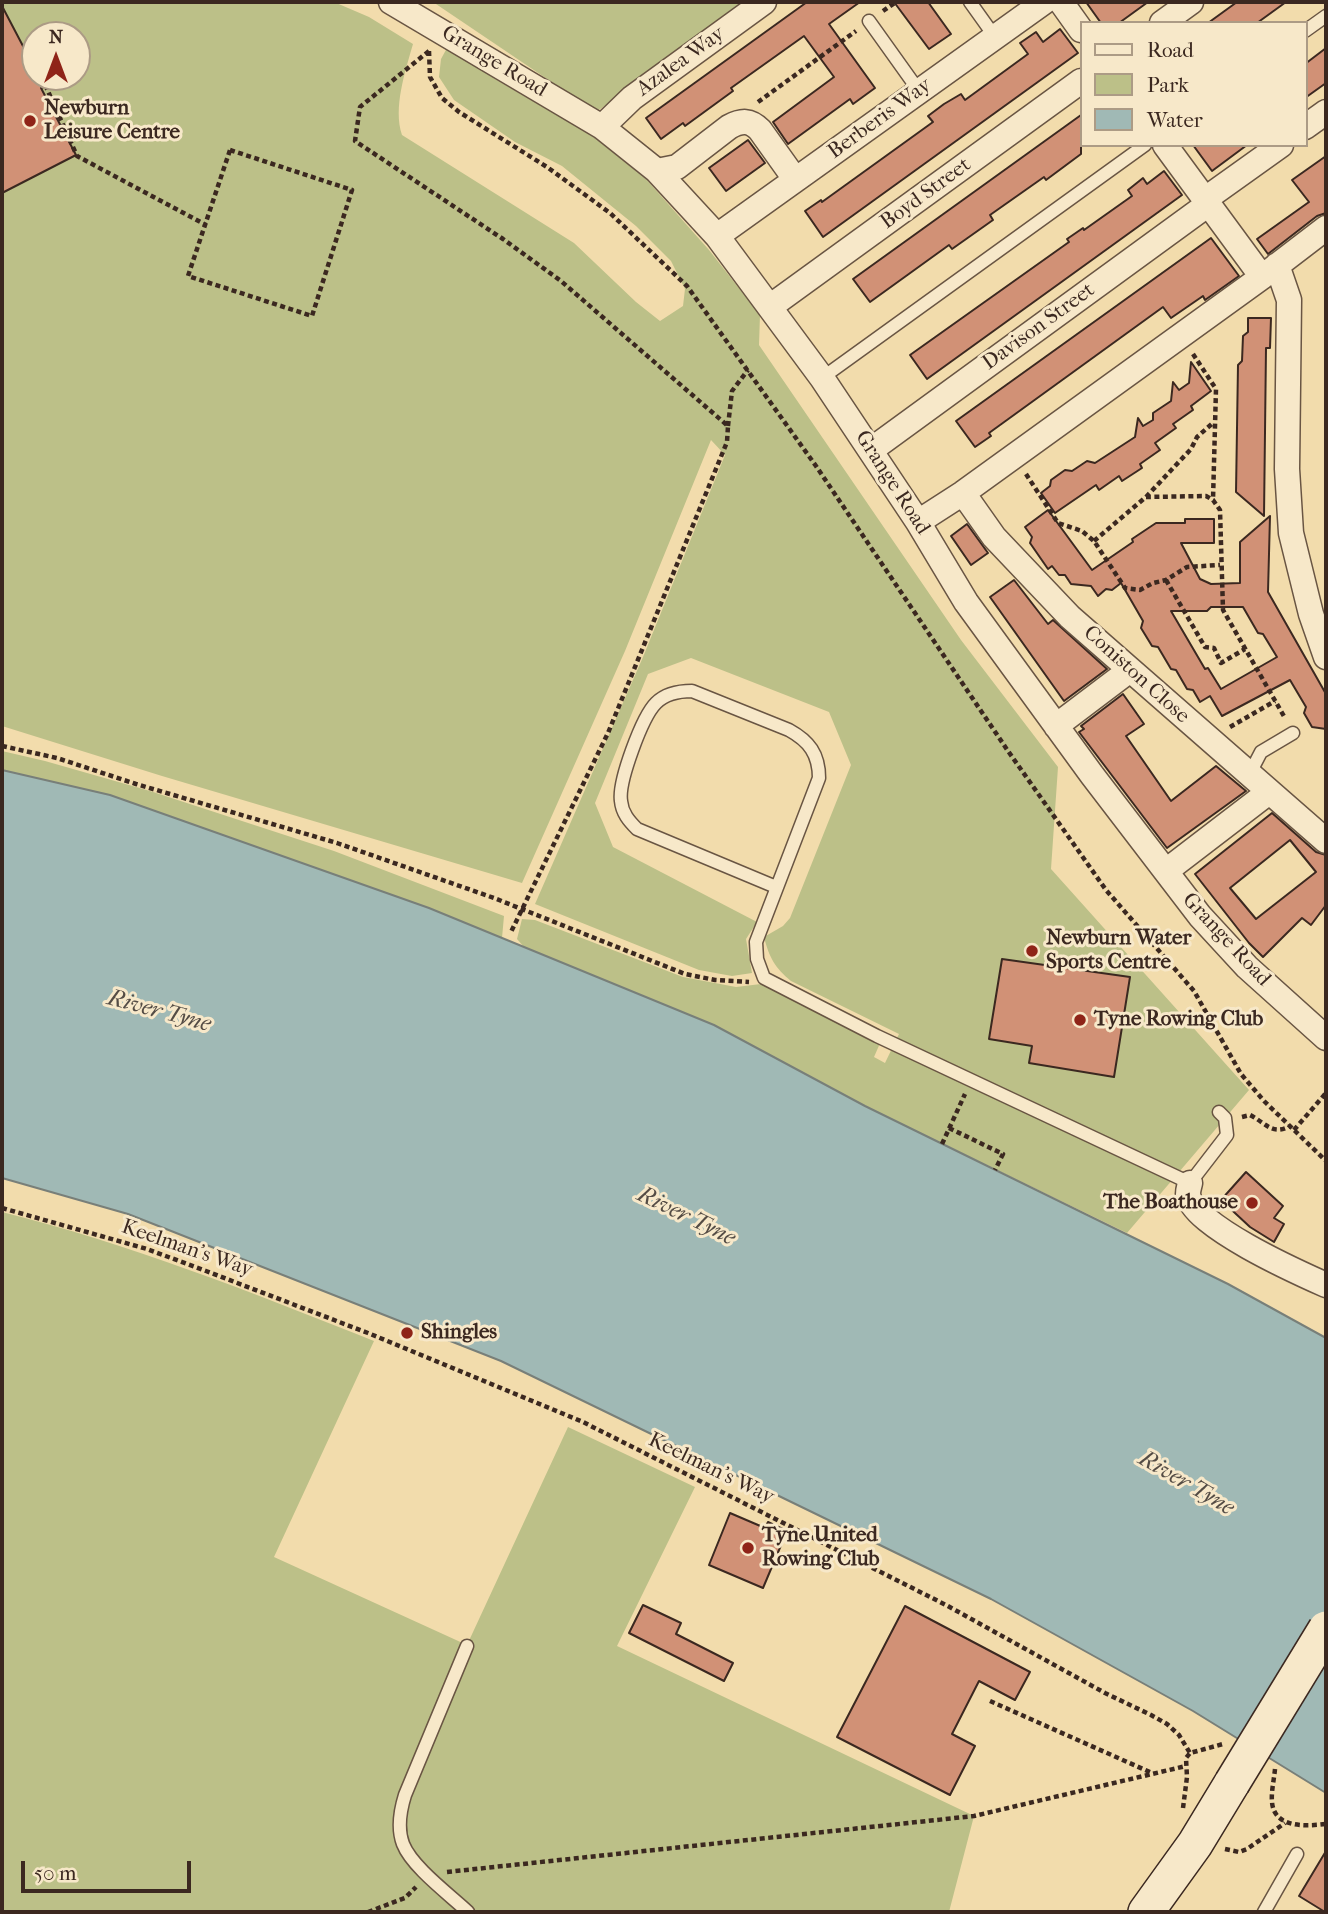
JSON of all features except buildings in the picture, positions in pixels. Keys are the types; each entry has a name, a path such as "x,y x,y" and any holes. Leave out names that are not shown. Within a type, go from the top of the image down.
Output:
{"street":[{"name":"Grange Road","path":"391,2 602,127 657,171 717,236 771,306 871,450 966,602 1200,916 1247,967 1326,1038"},
{"name":"Azalea Way","path":"602,127 632,98 764,2"},
{"name":"Berberis Way","path":"717,236 1044,2"},
{"path":"1061,2 1080,29"},
{"path":"1165,21 1191,2"},
{"name":"Boyd Street","path":"771,306 1080,82"},
{"path":"1307,126 1326,112"},
{"path":"657,171 677,167 738,122 754,124 761,130 795,179"},
{"path":"1166,147 1205,203 1270,271 1289,300 1287,469 1291,533 1311,614 1326,657"},
{"name":"Davison Street","path":"871,450 1277,147"},
{"path":"918,522 963,493 1181,336 1326,228"},
{"name":"Coniston Close","path":"963,493 993,537 1070,617 1326,841"},
{"path":"1056,726 1130,670"},
{"path":"1166,870 1269,792"},
{"path":"1190,1183 1188,1194 1194,1206 1223,1232 1289,1269 1326,1285"},
{"path":"1146,1912 1195,1844 1326,1629"}],"lane":[{"path":"970,2 995,37"},
{"path":"1307,30 1326,16"},
{"path":"869,21 919,91"},
{"path":"822,378 1141,147"},
{"path":"776,887 638,829 626,817 621,800 623,780 646,719 661,699 692,691 789,730 802,737 814,750 819,778 756,942 757,959 764,978 822,1009 1190,1183 1227,1135 1225,1118 1219,1112"},
{"path":"1249,775 1261,752 1293,733"},
{"path":"467,1646 400,1813 403,1845 412,1859 468,1912"},
{"path":"1264,1912 1297,1854"}],"path":[{"path":"738,122 753,105 896,2"},
{"path":"445,32 429,51 360,107 355,141 503,239 561,281 728,426"},
{"path":"429,51 430,76 442,98 458,112 547,167 610,212 687,286 816,466 1105,890 1194,991 1241,1074 1264,1101 1326,1161"},
{"path":"48,91 77,156 206,225"},
{"path":"230,150 352,190 312,316 188,276 206,225 230,150"},
{"path":"1181,336 1216,389 1213,499 1220,510 1223,610 1293,733"},
{"path":"511,932 608,733 727,442 732,391 748,370"},
{"path":"1094,541 1146,497 1191,449 1196,437 1215,422"},
{"path":"1014,456 1058,523 1082,531 1094,541 1125,588 1140,590 1166,580 1186,567 1220,565"},
{"path":"1146,497 1206,496 1213,499"},
{"path":"1166,580 1205,647 1214,648 1221,663 1245,649"},
{"path":"1209,740 1275,701"},
{"path":"2,746 57,758 337,843 523,909 685,974 715,981 740,982 764,978"},
{"path":"942,1144 972,1081"},
{"path":"1222,1143 1245,1115 1256,1118 1275,1131 1292,1128 1326,1093"},
{"path":"949,1128 1003,1154 995,1170"},
{"name":"Keelman's Way","path":"2,1208 206,1270 368,1333 583,1422 946,1605 1105,1693 1151,1715 1179,1735 1190,1753 1233,1742"},
{"path":"990,1701 1153,1774"},
{"path":"1271,1763 1275,1768 1272,1803 1276,1814 1285,1823 1309,1826 1326,1824"},
{"path":"368,1912 405,1898 428,1874 974,1815 1186,1766"},
{"path":"1195,1844 1238,1852 1247,1849 1285,1823"}],"green space":[{"path":"2,2 334,2 369,17 413,44 399,102 402,135 574,243 660,321 683,306 685,289 671,261 636,226 562,166 515,142 454,100 439,77 441,59 447,48 591,135 646,179 709,250 760,315 759,345 961,640 1058,767 1051,869 1249,1090 1127,1233 865,1106 714,1025 524,947 517,939 522,919 535,920 683,977 736,987 761,984 881,1041 874,1057 885,1063 899,1034 791,981 773,962 764,937 783,926 790,918 851,765 829,712 691,658 648,674 595,803 613,847 757,922 746,939 752,973 732,976 699,970 535,904 643,657 725,455 711,440 625,651 522,883 2,726"},
{"path":"433,2 749,2 596,112"},
{"path":"2,751 150,791 334,851 504,916 502,938 429,908 110,795 2,770"},
{"path":"2,1212 144,1254 374,1341 274,1557 467,1645 568,1427 695,1487 617,1646 974,1816 949,1912 2,1912"}],"water":[{"name":"River Tyne","path":"2,770 110,795 429,908 714,1025 865,1106 1228,1284 1326,1338 1326,1793 1193,1711 991,1599 501,1361 128,1214 2,1178"}],"place":[{"name":"Newburn Leisure Centre","path":"30,121"},
{"name":"Newburn Water Sports Centre","path":"1032,951"},
{"name":"Tyne Rowing Club","path":"1080,1020"},
{"name":"The Boathouse","path":"1252,1203"},
{"name":"Shingles","path":"407,1333"},
{"name":"Tyne United Rowing Club","path":"748,1548"}]}
